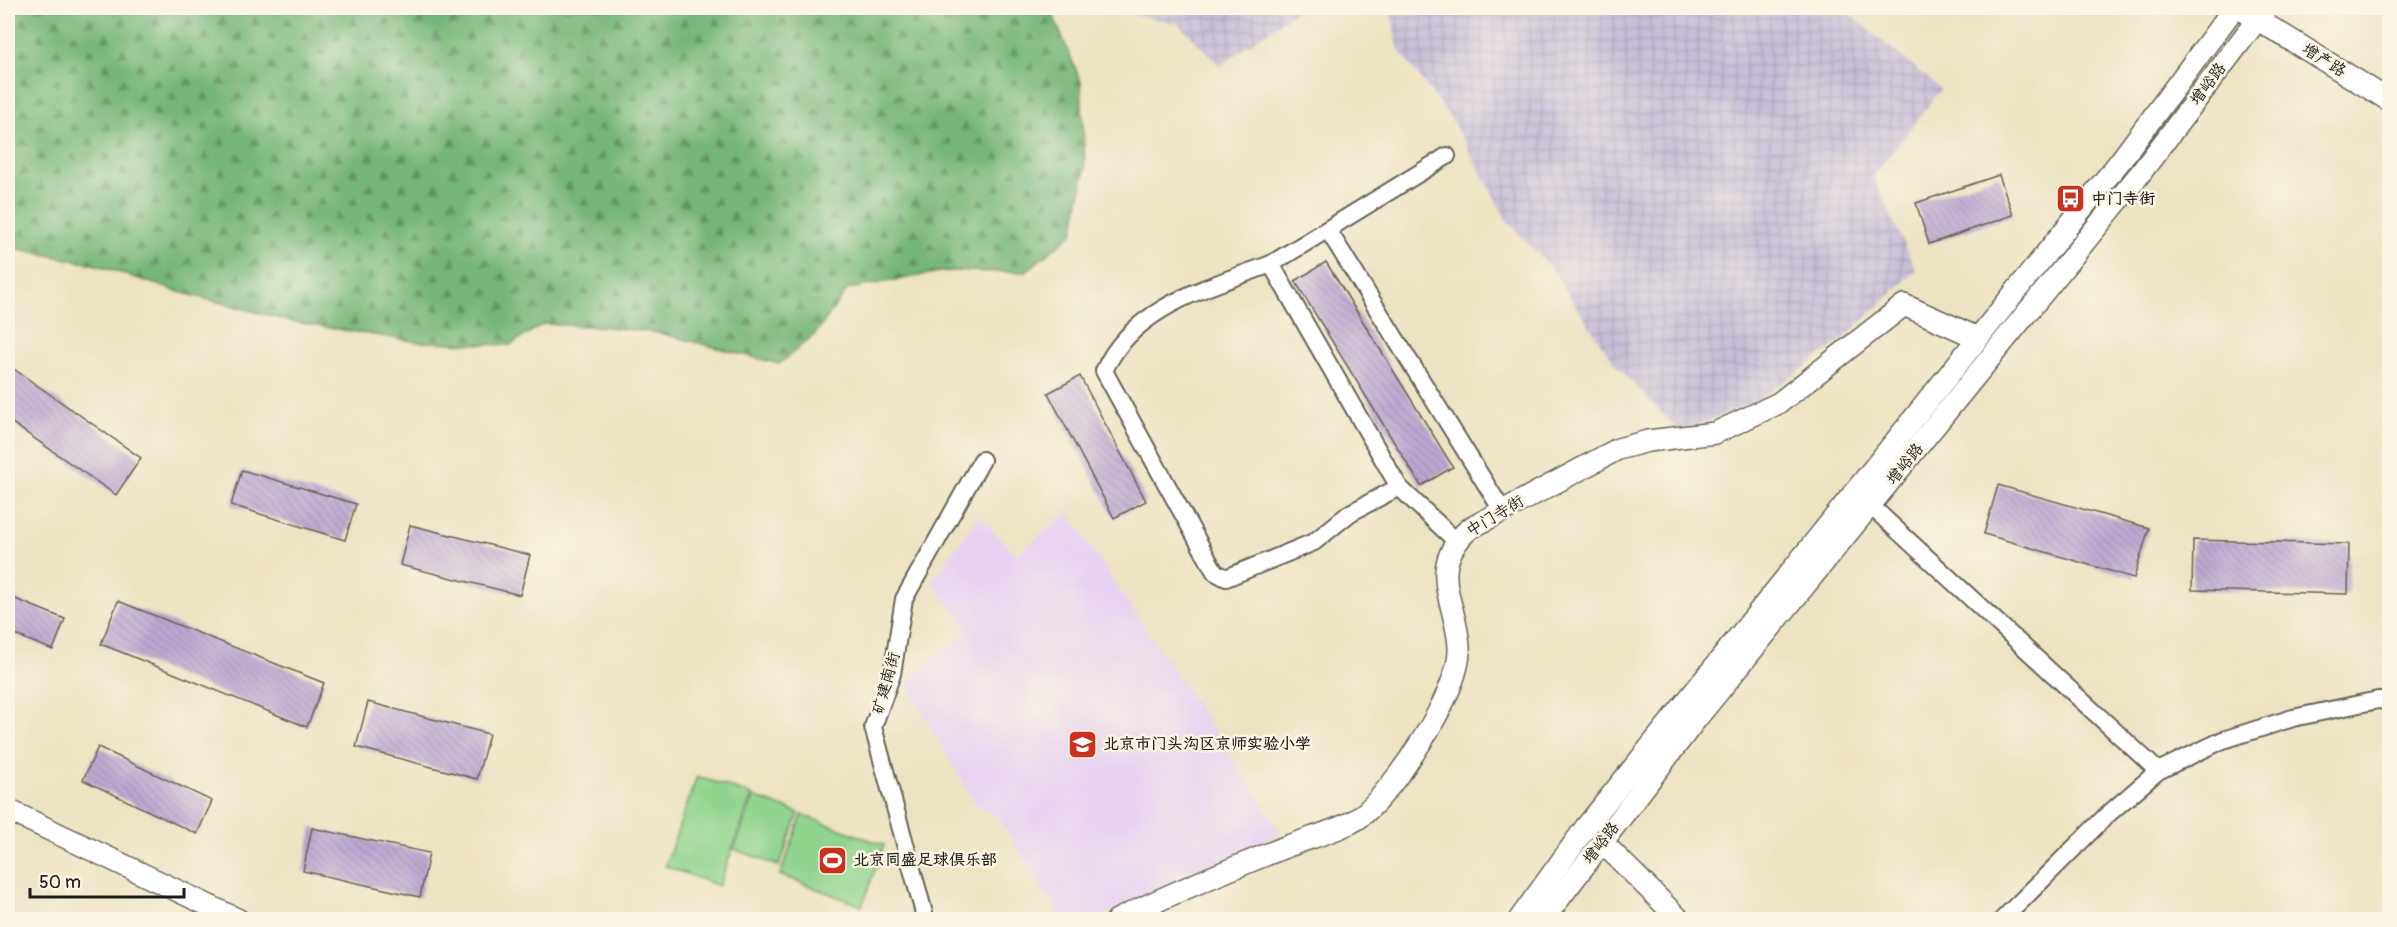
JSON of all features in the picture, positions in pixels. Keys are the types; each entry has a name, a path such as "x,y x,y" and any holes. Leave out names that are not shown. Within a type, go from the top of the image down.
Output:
{"street":[{"name":"增产路","path":"2236,8 2262,14 2390,101"},
{"name":"增峪路","path":"1519,920 1586,827 2121,160 2236,8"},
{"name":"增峪路","path":"1543,920 1697,718 2132,184 2262,14"},
{"path":"1400,487 1350,513 1314,542 1226,578 1215,572 1104,371 1112,354 1149,317 1174,302 1271,264 1447,156"},
{"path":"1328,230 1502,510"},
{"path":"1271,264 1400,487 1456,541"},
{"name":"中门寺街","path":"1117,920 1182,888 1359,818 1408,764 1452,681 1460,648 1447,598 1446,567 1456,541 1469,529 1618,449 1648,441 1714,433 1779,402 1904,305 1978,338"},
{"name":"矿建南街","path":"921,920 924,914 873,727 892,674 904,599 982,460"},
{"path":"1871,506 2158,771"},
{"path":"2002,920 2106,816 2158,771 2223,740 2293,718 2378,700 2390,701"},
{"path":"8,810 239,920"},
{"path":"1602,842 1680,920"}],"shaded area":[{"path":"1103,8 1300,8 1220,66 1179,24"},
{"path":"1389,8 1842,8 1941,89 1873,177 1916,270 1845,338 1759,400 1680,432 1615,364 1550,267 1508,222 1452,120 1399,50"},
{"name":"北京市门头沟区京师实验小学","path":"1068,512 1282,833 1095,919 1062,919 998,817 976,805 905,683 968,631 932,582 979,515 1016,555"}],"green space":[{"path":"8,8 1050,8 1081,82 1085,169 1073,233 1025,272 945,271 848,289 815,334 779,364 660,333 607,327 543,324 510,345 418,342 294,322 179,292 97,265 8,247"},
{"path":"697,776 752,795 719,886 665,866"},
{"path":"754,797 799,813 779,866 734,849"},
{"name":"北京同盛足球俱乐部","path":"802,815 884,845 862,906 780,875"}],"building":[{"path":"1999,175 2013,215 1929,244 1916,203"},
{"path":"1326,262 1453,467 1421,486 1295,281"},
{"path":"8,365 141,458 116,495 8,420"},
{"path":"1080,376 1146,501 1114,518 1048,393"},
{"path":"242,470 356,504 345,540 231,505"},
{"path":"1998,485 2149,528 2134,578 1984,534"},
{"path":"410,525 530,555 520,595 400,565"},
{"path":"2193,540 2349,544 2348,594 2192,590"},
{"path":"8,596 65,619 53,650 8,632"},
{"path":"118,601 324,683 307,727 101,644"},
{"path":"368,702 489,734 477,779 356,747"},
{"path":"98,747 212,801 197,834 83,780"},
{"path":"312,828 429,853 420,897 303,871"}],"place":[{"name":"中门寺街","path":"2070,199"},
{"name":"北京市门头沟区京师实验小学","path":"1082,744"},
{"name":"北京同盛足球俱乐部","path":"832,860"}]}
